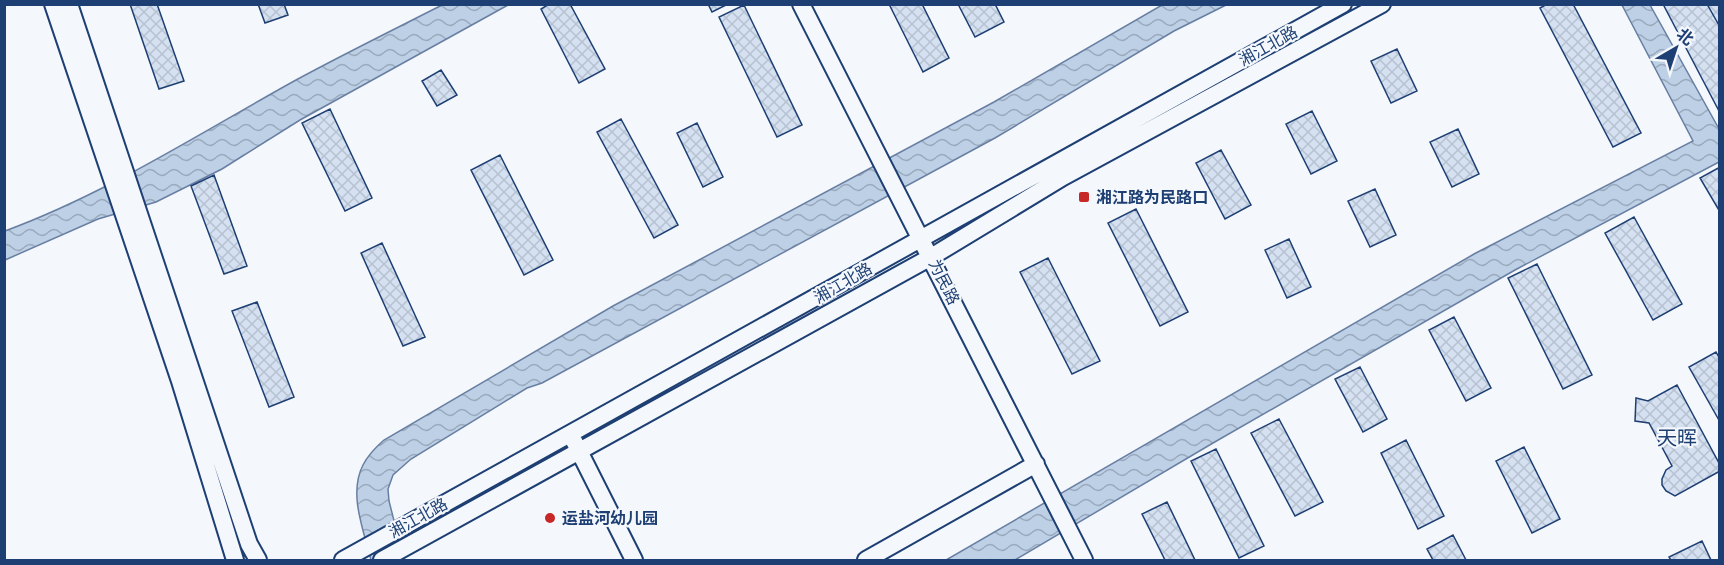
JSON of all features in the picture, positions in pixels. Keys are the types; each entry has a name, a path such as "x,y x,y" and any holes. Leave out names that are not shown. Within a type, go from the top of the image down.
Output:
{"street":[{"path":"53,4 115,166 249,544 258,561"},
{"path":"69,4 115,166"},
{"name":"为民路","path":"801,4 1084,561"},
{"name":"湘江北路","path":"343,561 1343,4"},
{"name":"湘江北路","path":"382,561 931,257 1063,177 1382,4"},
{"path":"137,227 180,381 235,561"},
{"path":"571,433 634,561"},
{"path":"866,561 1036,464"}],"water":[{"path":"442,5 508,5 300,120 222,169 156,202 98,219 5,260 5,231 43,216 117,180 296,80"},
{"path":"1162,5 1226,5 1174,31 995,138 542,383 527,388 411,459 393,475 388,489 404,560 371,560 361,525 357,488 365,461 384,440 613,306 994,102"},
{"path":"1622,5 1650,5 1719,127 1719,162 1515,270 1213,443 1015,560 946,560 1474,254 1693,141"}],"building":[{"path":"130,4 157,4 184,81 159,89"},
{"path":"258,4 284,4 288,15 265,23"},
{"path":"549,4 570,4 605,69 579,83 541,9"},
{"path":"708,4 728,4 712,12"},
{"path":"889,4 922,4 949,58 923,72"},
{"path":"958,4 995,4 1004,22 975,37"},
{"path":"1547,4 1573,4 1641,133 1613,147 1540,8"},
{"path":"1663,4 1720,4 1720,113"},
{"path":"1707,4 1720,4 1720,27"},
{"path":"744,5 802,125 777,137 719,17"},
{"path":"1397,49 1417,91 1391,103 1371,61"},
{"path":"441,70 457,95 437,106 422,81"},
{"path":"330,109 372,198 345,211 302,123"},
{"path":"1312,111 1337,161 1311,174 1286,124"},
{"path":"621,119 678,225 654,238 597,132"},
{"path":"697,123 723,177 703,187 677,133"},
{"path":"1458,129 1479,174 1452,187 1430,142"},
{"path":"1221,150 1251,205 1225,219 1196,163"},
{"path":"500,155 553,260 524,275 471,170"},
{"path":"1720,167 1720,212 1700,178"},
{"path":"214,175 247,266 224,274 191,186"},
{"path":"1375,189 1396,235 1370,247 1348,201"},
{"path":"1136,209 1188,312 1160,326 1108,223"},
{"path":"1634,217 1682,304 1653,320 1605,233"},
{"path":"1289,239 1311,287 1287,298 1265,250"},
{"path":"382,243 425,337 403,346 361,253"},
{"path":"1048,258 1100,361 1072,374 1020,272"},
{"path":"1537,264 1592,375 1563,389 1508,278"},
{"path":"257,302 294,397 269,407 232,311"},
{"path":"1454,317 1491,388 1466,401 1429,330"},
{"path":"1716,352 1720,359 1720,422 1689,367"},
{"path":"1360,367 1387,419 1363,432 1335,379"},
{"path":"1677,385 1720,465 1720,471 1675,496 1666,491 1662,485 1666,470 1672,466 1649,423 1635,421 1636,398 1648,401"},
{"path":"1279,419 1323,502 1295,516 1251,433"},
{"path":"1406,440 1444,516 1418,529 1381,453"},
{"path":"1524,447 1560,519 1532,533 1496,461"},
{"path":"1216,449 1264,546 1239,558 1191,461"},
{"path":"1167,502 1195,560 1165,560 1142,514"},
{"path":"1453,535 1466,560 1433,560 1427,549"},
{"path":"1702,541 1711,560 1671,560 1669,557"}],"place":[{"name":"湘江路为民路口","path":"1084,197"},
{"name":"运盐河幼儿园","path":"550,518"}],"district":[{"name":"天晖","path":"1677,438"}]}
